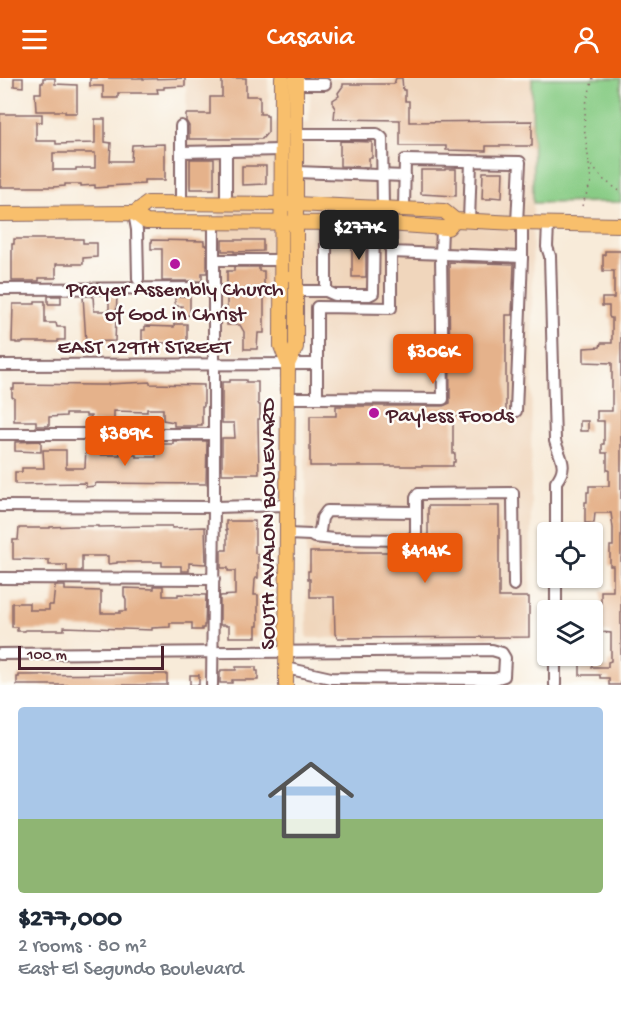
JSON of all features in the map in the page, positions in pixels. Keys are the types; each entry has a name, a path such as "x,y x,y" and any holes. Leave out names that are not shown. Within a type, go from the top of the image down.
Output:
{"main road":[{"name":"SOUTH AVALON BOULEVARD","path":"282,78 281,346 288,364 286,685"},
{"name":"SOUTH AVALON BOULEVARD","path":"288,364 296,347 296,81"},
{"path":"0,214 134,213 148,203 296,204 444,211 462,220 520,224 621,225"},
{"path":"134,213 146,222 374,223 448,228 462,220"}],"street":[{"path":"296,81 325,84"},
{"path":"181,126 181,203"},
{"path":"296,134 377,134 382,138 383,207"},
{"path":"181,152 282,150"},
{"path":"226,151 226,203"},
{"path":"404,208 405,160 520,162 522,257 516,411"},
{"path":"462,220 471,160"},
{"path":"297,172 405,176"},
{"path":"134,213 137,230 138,279"},
{"path":"212,685 214,222"},
{"path":"326,223 326,291"},
{"path":"296,291 326,291 335,295 373,293 374,223"},
{"path":"548,224 555,441 563,460 563,469 556,482 556,522"},
{"path":"296,307 391,308 391,225"},
{"path":"288,398 443,399 442,228"},
{"path":"391,252 522,257"},
{"path":"214,260 281,260"},
{"path":"0,289 214,288"},
{"path":"317,307 317,398"},
{"name":"EAST 129TH STREET","path":"0,365 317,364"},
{"path":"0,434 214,434"},
{"path":"287,534 314,535 334,539 407,540 415,537 416,533 416,496 418,494 513,494 513,585"},
{"path":"0,506 214,507 288,504"},
{"path":"314,535 321,528 327,511 416,512"},
{"path":"0,578 214,579"},
{"path":"0,654 492,650 502,653 505,658 504,676 495,679 331,678 286,668"},
{"path":"555,666 555,685"}],"path":[{"path":"582,206 591,182 584,126 592,78"},
{"path":"589,163 604,180 621,192"}],"shaded area":[{"path":"186,78 268,78 269,122 309,122 311,78 532,78 530,638 307,638 304,356 221,355 218,193 187,191"}],"green space":[{"path":"532,78 621,78 621,202 533,203"}],"building":[{"path":"14,78 23,78 23,87 14,86"},
{"path":"43,78 55,78 55,84 77,85 77,113 36,111 35,93 41,93"},
{"path":"90,78 185,78 185,86 164,87 164,89 157,89 158,93 118,93 118,98 103,98 103,86 90,86"},
{"path":"222,78 246,78 246,96 260,96 260,114 268,116 268,132 262,139 189,139 186,114 210,114 210,97 222,97"},
{"path":"396,78 402,78 405,101 409,101 409,122 532,121 532,146 486,146 486,151 446,150 446,146 400,146 400,120 334,119 333,100 339,96 338,93 343,84 394,84"},
{"path":"0,114 42,114 42,122 36,122 36,141 56,141 56,144 95,143 95,119 105,119 105,142 111,143 110,161 131,161 132,145 165,144 165,180 144,180 144,184 95,188 95,185 81,186 81,184 53,187 0,187","holes":["53,153 95,153 95,168 53,170"]},
{"path":"340,141 372,142 372,158 369,158 369,167 340,166"},
{"path":"190,159 214,159 214,189 190,189"},
{"path":"242,166 266,166 266,184 242,185"},
{"path":"456,169 456,196 421,194 421,170"},
{"path":"483,172 503,172 502,198 482,199"},
{"path":"14,239 83,239 83,243 97,243 97,257 83,258 83,264 56,264 56,278 39,278 39,281 12,281"},
{"path":"152,240 204,241 204,245 207,245 207,273 202,273 202,281 162,281 162,249 151,249"},
{"path":"222,240 263,240 263,251 222,251"},
{"path":"352,245 366,245 366,277 352,277"},
{"path":"605,251 621,251 621,685 609,685 609,678 600,678 600,675 580,675 580,666 608,667 608,662 611,661 611,633 603,632 601,591 613,591 613,566 610,566 610,546 613,546 611,513 595,513 594,522 585,522 585,502 587,502 589,486 609,486 607,453 602,453 604,421 597,421 597,411 612,411 612,363 584,362 584,348 600,347 601,343 612,343 612,318 609,316 609,306 602,306 602,298 614,298 614,271 603,271 603,255"},
{"path":"449,262 514,264 512,315 506,315 506,415 453,416 455,462 453,466 310,466 310,416 336,416 336,406 443,406 450,403"},
{"path":"234,267 259,267 259,271 264,271 264,333 258,333 257,349 244,349 244,332 240,325 227,325 227,271 234,271"},
{"path":"48,296 61,296 61,304 48,304"},
{"path":"83,296 93,296 94,311 109,311 109,296 117,296 115,341 86,342"},
{"path":"175,296 190,296 190,315 182,316 182,306 175,306"},
{"path":"35,301 45,301 45,323 56,323 57,327 65,327 65,340 12,342 13,304 35,304"},
{"path":"174,324 187,324 187,343 146,343 142,341 142,330 145,330 145,326 174,327"},
{"path":"230,380 258,382 259,474 222,474 222,438 235,438 234,423 222,423 222,382 230,382"},
{"path":"150,382 150,384 204,385 202,425 174,426 174,422 163,420 163,409 147,409 147,412 114,411 114,426 91,423 91,416 86,416 86,414 49,417 49,426 36,426 36,421 14,421 12,389 14,389 14,384 108,385"},
{"path":"580,421 588,421 588,431 580,431"},
{"path":"41,441 41,452 15,451 15,442"},
{"path":"173,441 207,441 206,484 97,483 95,486 86,487 86,483 15,484 15,472 22,472 22,468 44,468 43,450 66,450 66,468 85,468 86,447 100,447 100,455 120,455 120,448 129,448 129,455 156,457 156,444 173,444"},
{"path":"428,506 499,506 499,597 529,597 529,637 338,638 335,634 334,597 310,597 308,571 310,571 310,552 426,552"},
{"path":"226,521 255,521 255,553 258,555 258,578 255,580 254,595 258,595 256,637 229,637 229,626 220,625 220,596 235,595 235,571 221,568 221,550 227,550"},
{"path":"205,527 206,564 189,563 189,571 181,571 181,566 162,566 162,562 108,564 108,556 82,556 82,571 67,571 67,565 49,565 49,560 13,559 13,540 18,540 19,528"},
{"path":"55,586 65,586 65,590 101,591 101,613 126,611 124,588 154,589 154,586 163,586 163,596 206,595 205,625 202,630 192,630 192,623 170,623 170,627 152,628 152,630 64,627 64,630 17,631 17,627 12,627 12,603 29,603 29,610 49,610 49,605 53,605"},
{"path":"236,667 256,667 258,680 232,680 232,683 220,683 221,670 236,670"},
{"path":"167,674 167,685 17,685 19,675"},
{"path":"190,675 199,675 199,685 190,685"}],"place":[{"name":"Prayer Assembly Church of God in Christ","path":"175,264"},
{"name":"Payless Foods","path":"374,413"}]}
